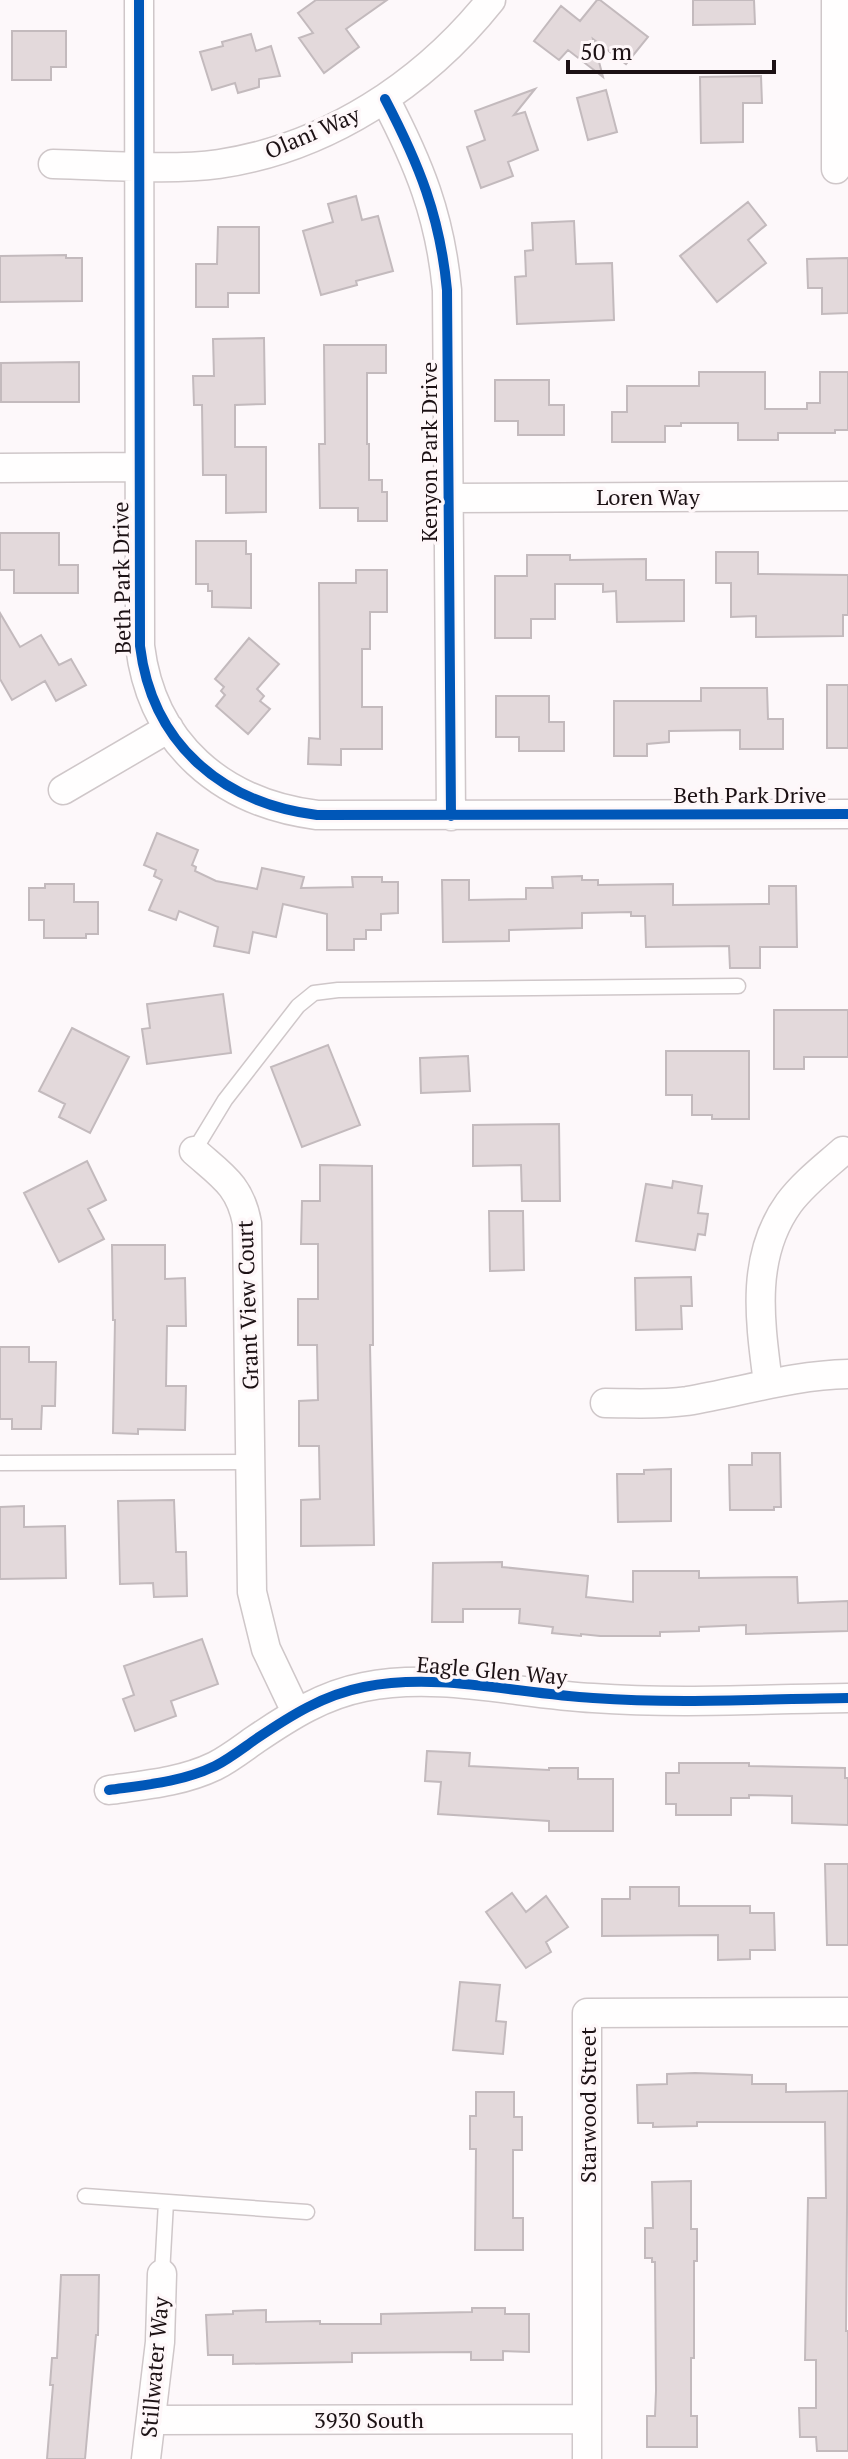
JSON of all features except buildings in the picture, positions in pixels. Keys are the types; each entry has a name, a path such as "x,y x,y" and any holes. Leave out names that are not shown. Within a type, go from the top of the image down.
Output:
{"street":[{"name":"Beth Park Drive","path":"139,0 140,646 148,688 169,728 197,764 233,790 273,807 340,816 848,814"},
{"name":"Olani Way","path":"53,164 216,164 307,140 385,99 421,73 491,0"},
{"path":"836,0 836,169"},
{"name":"Kenyon Park Drive","path":"385,99 408,144 435,212 445,263 451,816"},
{"path":"0,468 139,467"},
{"name":"Loren Way","path":"449,498 848,496"},
{"path":"63,790 169,728"},
{"name":"Grant View Court","path":"194,1151 232,1184 240,1196 247,1223 250,1556 255,1611 266,1649 296,1712"},
{"path":"768,1383 759,1298 766,1251 789,1202 843,1151"},
{"path":"605,1403 665,1403 704,1398 768,1383 848,1374"},
{"name":"Eagle Glen Way","path":"109,1790 174,1780 216,1765 296,1712 346,1691 384,1684 463,1685 596,1699 848,1698"},
{"name":"Starwood Street","path":"587,2459 587,2013 848,2012"},
{"name":"Stillwater Way","path":"146,2459 160,2342 162,2274"},
{"name":"3930 South","path":"152,2420 587,2419"}],"lane":[{"name":"Grant View Court","path":"194,1151 225,1100 298,1006 314,993 338,990 738,986"},
{"path":"0,1463 250,1462"},
{"path":"85,2196 307,2212"},
{"path":"162,2274 166,2202"}],"cycle path":[{"path":"139,0 140,646 147,681 159,712 176,739 197,763 222,782 251,797 317,815 848,814"},
{"path":"385,99 426,191 439,238 447,290 451,816"},
{"path":"109,1790 190,1776 215,1766 307,1707 349,1691 392,1683 478,1685 625,1700 848,1698"}]}
